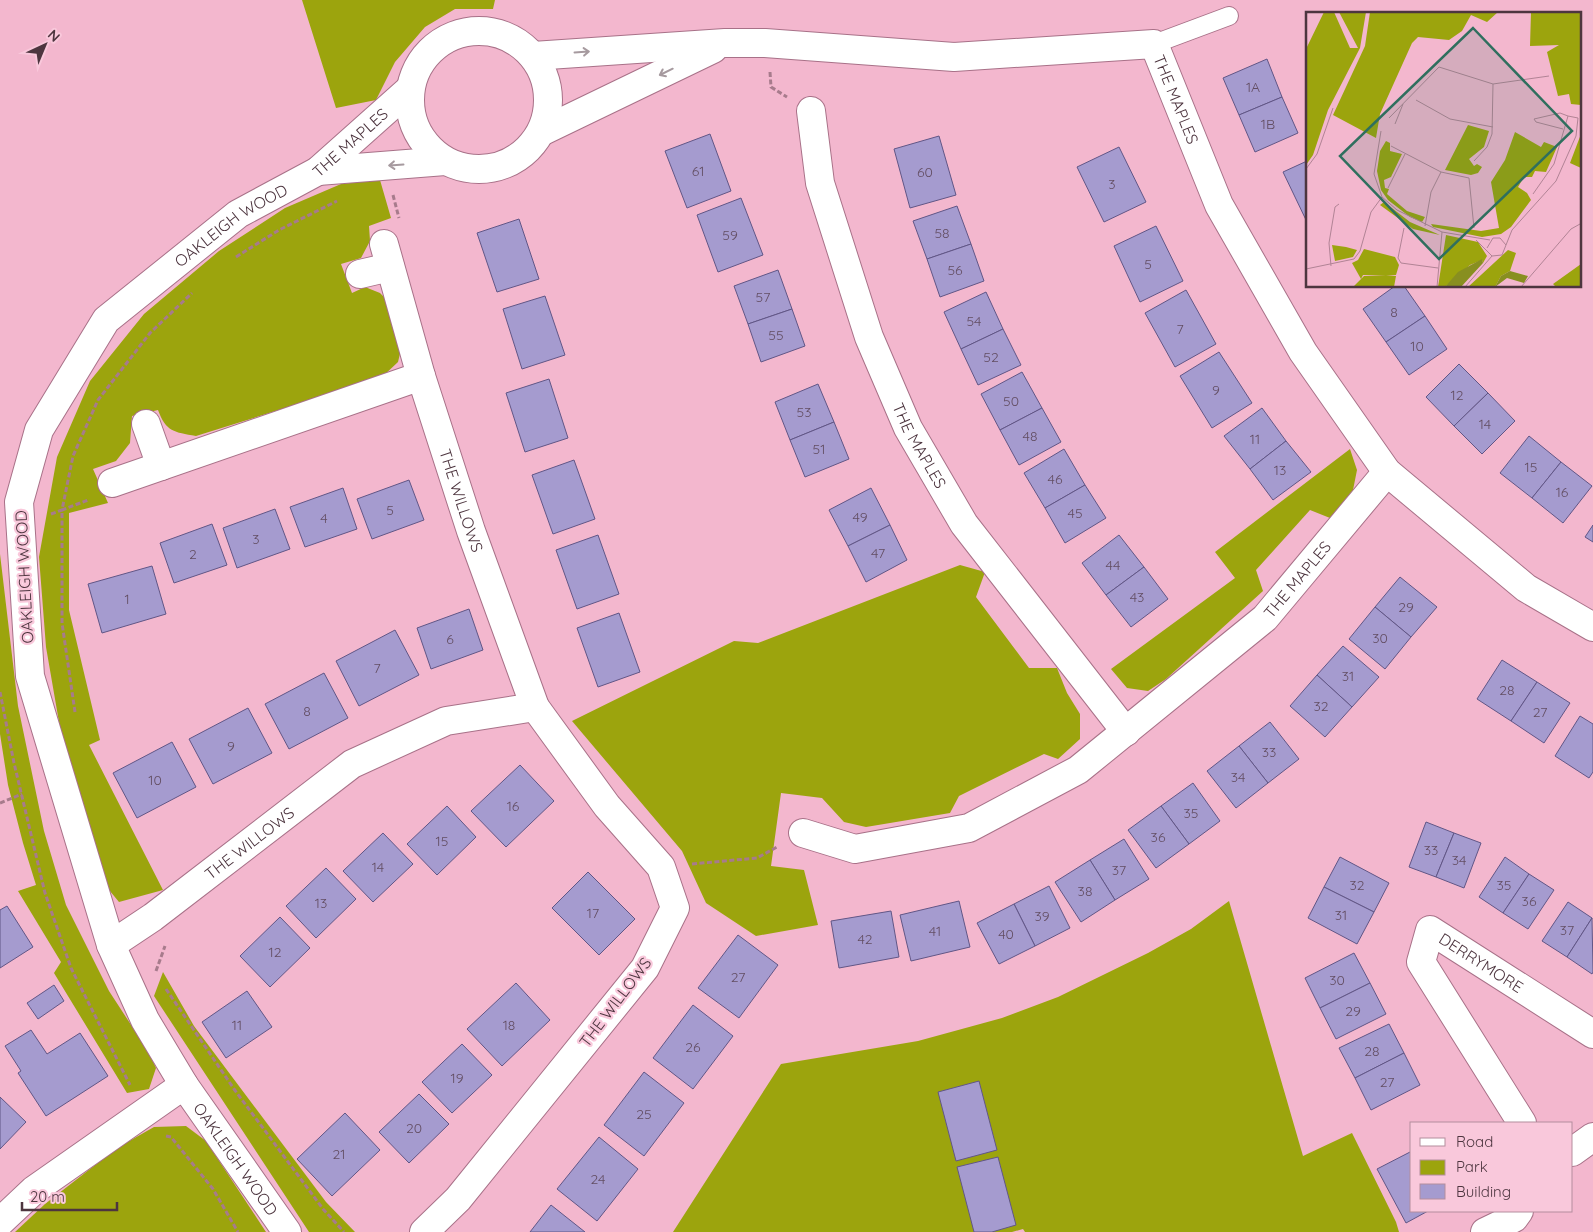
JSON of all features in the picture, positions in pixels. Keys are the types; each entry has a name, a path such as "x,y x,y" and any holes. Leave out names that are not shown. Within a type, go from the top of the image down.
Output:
{"street":[{"path":"472,30 495,32 516,41 533,56 544,73 549,93 548,113 541,132 528,150 510,163 488,169 466,168 445,161 428,148 416,130 410,110 410,89 417,67 426,55 431,49 450,36 472,30"},
{"name":"THE MAPLES","path":"541,132 725,43"},
{"name":"THE MAPLES","path":"533,56 725,43 768,43 954,57 1154,44 1219,205 1303,352 1387,472 1526,588 1593,627"},
{"name":"THE MAPLES","path":"318,171 410,89"},
{"name":"THE MAPLES","path":"811,111 820,183 869,337 908,428 964,524 1126,732"},
{"name":"THE MAPLES","path":"318,171 445,161"},
{"name":"OAKLEIGH WOOD","path":"287,1232 184,1085 145,1020 111,945 30,676 13,511 39,430 106,320 238,214 318,171"},
{"path":"360,274 387,255"},
{"name":"THE WILLOWS","path":"387,255 421,376 471,531 535,707 607,806 661,867 675,908 644,968 458,1199 424,1232"},
{"path":"112,483 421,376"},
{"path":"146,424 160,466"},
{"name":"THE MAPLES","path":"803,833 855,850 969,828 1078,770 1265,618 1387,472"},
{"name":"THE WILLOWS","path":"111,945 153,917 352,764 446,721 535,707"},
{"name":"DERRYMORE","path":"1521,1122 1421,962 1430,930 1593,1034"},
{"name":"OAKLEIGH WOOD","path":"0,1222 34,1190 184,1085"},
{"path":"1573,1151 1593,1137"},
{"path":"1484,1232 1514,1218 1518,1212"}],"lane":[{"path":"1154,44 1229,16"}],"path":[{"path":"768,43 770,87 811,111"},
{"path":"384,194 393,194 401,228 387,255"},
{"path":"232,260 279,230 339,200"},
{"path":"76,719 62,622 62,510 73,456 98,400 150,333 196,289"},
{"path":"13,511 62,510 93,498 112,483"},
{"path":"0,803 22,794"},
{"path":"661,867 757,858 803,833"},
{"path":"153,917 168,938 155,973"},
{"path":"166,988 234,1089 323,1209 344,1232"}],"green space":[{"path":"302,0 495,0 493,9 455,9 425,27 395,62 376,100 336,108"},
{"path":"380,180 391,218 369,226 370,241 361,258 341,264 352,293 365,287 380,293 390,303 403,341 398,362 381,378 196,436 172,430 164,423 158,410 132,416 130,443 116,461 93,469 108,503 69,513 69,610 100,740 89,745 163,890 119,902 100,879 72,797 46,647 39,557 57,457 90,381 144,314 219,251 285,208 341,184"},
{"path":"1350,449 1357,470 1353,490 1330,518 1310,510 1256,570 1263,591 1166,679 1148,691 1127,688 1111,669 1235,578 1215,552"},
{"path":"0,554 18,706 44,831 66,905 109,991 148,1051 156,1068 149,1089 127,1093 54,973 61,962 18,891 36,885 8,785 0,734"},
{"path":"960,565 985,572 976,597 1029,668 1057,668 1067,693 1080,714 1080,739 1058,759 1044,754 959,796 950,813 866,827 844,822 822,798 781,793 771,866 804,870 818,925 756,936 706,903 682,851 572,721 734,641 758,643"},
{"path":"1229,901 1303,1156 1352,1133 1396,1222 1399,1232 1025,1232 1023,1229 1012,1232 673,1232 781,1064 918,1041 1002,1018 1058,997 1148,953 1191,929"},
{"path":"163,972 194,1026 326,1202 355,1232 309,1232 154,996"},
{"path":"186,1126 206,1141 266,1232 15,1232 45,1204 117,1148 154,1127"}],"building":[{"path":"1267,59 1282,97 1239,115 1223,78"},
{"path":"1282,97 1298,133 1255,152 1239,115"},
{"path":"710,134 731,191 687,208 665,151"},
{"path":"939,136 956,195 910,208 894,149"},
{"path":"1119,147 1146,202 1104,222 1077,167"},
{"path":"1306,161 1306,220 1283,172"},
{"path":"741,198 763,255 718,272 697,215"},
{"path":"957,206 971,244 927,259 913,221"},
{"path":"519,219 539,279 497,292 477,233"},
{"path":"1156,226 1183,281 1140,302 1114,246"},
{"path":"971,244 984,281 940,297 927,259"},
{"path":"778,270 792,309 748,324 734,286"},
{"path":"1392,288 1405,288 1425,316 1386,342 1363,309"},
{"path":"1186,290 1216,344 1175,367 1145,313"},
{"path":"986,292 1003,329 961,349 944,312"},
{"path":"545,296 565,355 522,369 503,309"},
{"path":"792,309 805,346 761,362 748,324"},
{"path":"1425,316 1447,349 1409,375 1386,342"},
{"path":"1003,329 1021,365 978,385 961,349"},
{"path":"1219,352 1252,403 1212,428 1180,376"},
{"path":"1459,364 1488,393 1454,426 1426,397"},
{"path":"1022,372 1042,408 1000,430 981,394"},
{"path":"549,379 568,438 525,452 506,393"},
{"path":"818,384 834,422 790,440 775,402"},
{"path":"1488,393 1515,421 1482,454 1454,426"},
{"path":"1042,408 1061,442 1019,465 1000,430"},
{"path":"1262,408 1286,441 1250,469 1224,436"},
{"path":"834,422 849,459 805,477 790,440"},
{"path":"1529,436 1561,462 1532,498 1500,473"},
{"path":"1286,441 1311,472 1273,500 1250,469"},
{"path":"1064,449 1085,485 1045,508 1024,473"},
{"path":"574,460 595,519 553,534 532,475"},
{"path":"1561,462 1592,486 1563,523 1532,498"},
{"path":"409,480 424,520 372,539 357,499"},
{"path":"1085,485 1106,518 1065,543 1045,508"},
{"path":"343,488 357,529 305,547 290,507"},
{"path":"871,488 890,525 848,546 829,510"},
{"path":"275,509 290,549 237,568 223,528"},
{"path":"212,524 227,565 174,583 160,543"},
{"path":"890,525 907,560 866,582 848,546"},
{"path":"1593,525 1593,542 1585,537"},
{"path":"598,535 619,594 577,609 556,550"},
{"path":"1119,535 1144,567 1106,595 1082,563"},
{"path":"152,566 166,614 102,633 88,584"},
{"path":"1144,567 1168,599 1131,627 1106,595"},
{"path":"1400,577 1437,607 1411,637 1375,607"},
{"path":"1375,607 1411,637 1385,669 1349,639"},
{"path":"469,609 483,650 431,669 417,628"},
{"path":"619,613 640,672 598,687 577,628"},
{"path":"395,630 419,675 359,706 336,661"},
{"path":"1343,646 1379,677 1352,707 1317,675"},
{"path":"1502,660 1537,682 1511,721 1477,699"},
{"path":"324,673 348,718 289,749 265,704"},
{"path":"1317,675 1352,707 1325,737 1290,706"},
{"path":"1537,682 1570,703 1544,743 1511,721"},
{"path":"248,708 272,753 213,784 189,739"},
{"path":"1580,716 1593,724 1593,772 1589,778 1555,756"},
{"path":"1270,722 1299,759 1268,783 1239,746"},
{"path":"172,742 196,787 137,818 113,773"},
{"path":"1239,746 1268,783 1236,808 1207,771"},
{"path":"520,765 554,801 506,847 471,811"},
{"path":"1193,783 1220,821 1189,844 1161,806"},
{"path":"447,806 476,837 437,875 407,844"},
{"path":"1161,806 1189,844 1156,868 1128,830"},
{"path":"1426,822 1454,833 1436,877 1409,867"},
{"path":"383,833 413,864 373,902 343,871"},
{"path":"1454,833 1481,843 1464,888 1436,877"},
{"path":"1124,839 1149,879 1115,900 1090,860"},
{"path":"1340,857 1389,883 1374,912 1324,887"},
{"path":"1505,857 1529,874 1503,913 1479,897"},
{"path":"1090,860 1115,900 1081,922 1055,882"},
{"path":"326,868 356,899 316,938 286,906"},
{"path":"588,872 635,919 599,955 552,908"},
{"path":"1529,874 1554,890 1528,929 1503,913"},
{"path":"1049,886 1070,928 1035,946 1014,904"},
{"path":"1324,887 1374,912 1357,944 1308,918"},
{"path":"959,901 970,947 911,961 900,915"},
{"path":"1568,902 1592,918 1567,957 1542,941"},
{"path":"1014,904 1035,946 999,964 977,923"},
{"path":"7,906 33,947 0,968 0,910"},
{"path":"891,911 899,957 839,968 831,921"},
{"path":"280,917 310,948 270,987 240,956"},
{"path":"1592,918 1593,972 1592,974 1567,957"},
{"path":"738,935 778,965 739,1018 698,988"},
{"path":"1354,953 1370,983 1320,1008 1305,978"},
{"path":"516,983 550,1020 502,1066 467,1029"},
{"path":"1370,983 1386,1014 1336,1039 1320,1008"},
{"path":"54,985 64,1001 38,1019 27,1003"},
{"path":"247,991 272,1027 226,1058 202,1022"},
{"path":"693,1005 733,1036 693,1089 653,1058"},
{"path":"1389,1024 1404,1053 1355,1078 1339,1048"},
{"path":"31,1030 47,1054 80,1033 108,1076 46,1116 18,1073 21,1071 5,1046"},
{"path":"462,1044 492,1075 452,1113 422,1082"},
{"path":"1404,1053 1420,1085 1371,1110 1355,1078"},
{"path":"644,1072 684,1103 644,1156 604,1125"},
{"path":"979,1081 997,1150 956,1161 938,1092"},
{"path":"419,1094 449,1124 409,1163 379,1132"},
{"path":"0,1097 26,1122 0,1149"},
{"path":"345,1113 380,1150 332,1196 297,1159"},
{"path":"599,1137 638,1169 597,1221 557,1189"},
{"path":"1410,1152 1410,1212 1426,1212 1406,1223 1377,1169"},
{"path":"998,1157 1016,1225 992,1232 974,1232 957,1167"},
{"path":"551,1205 585,1232 530,1232"}]}
